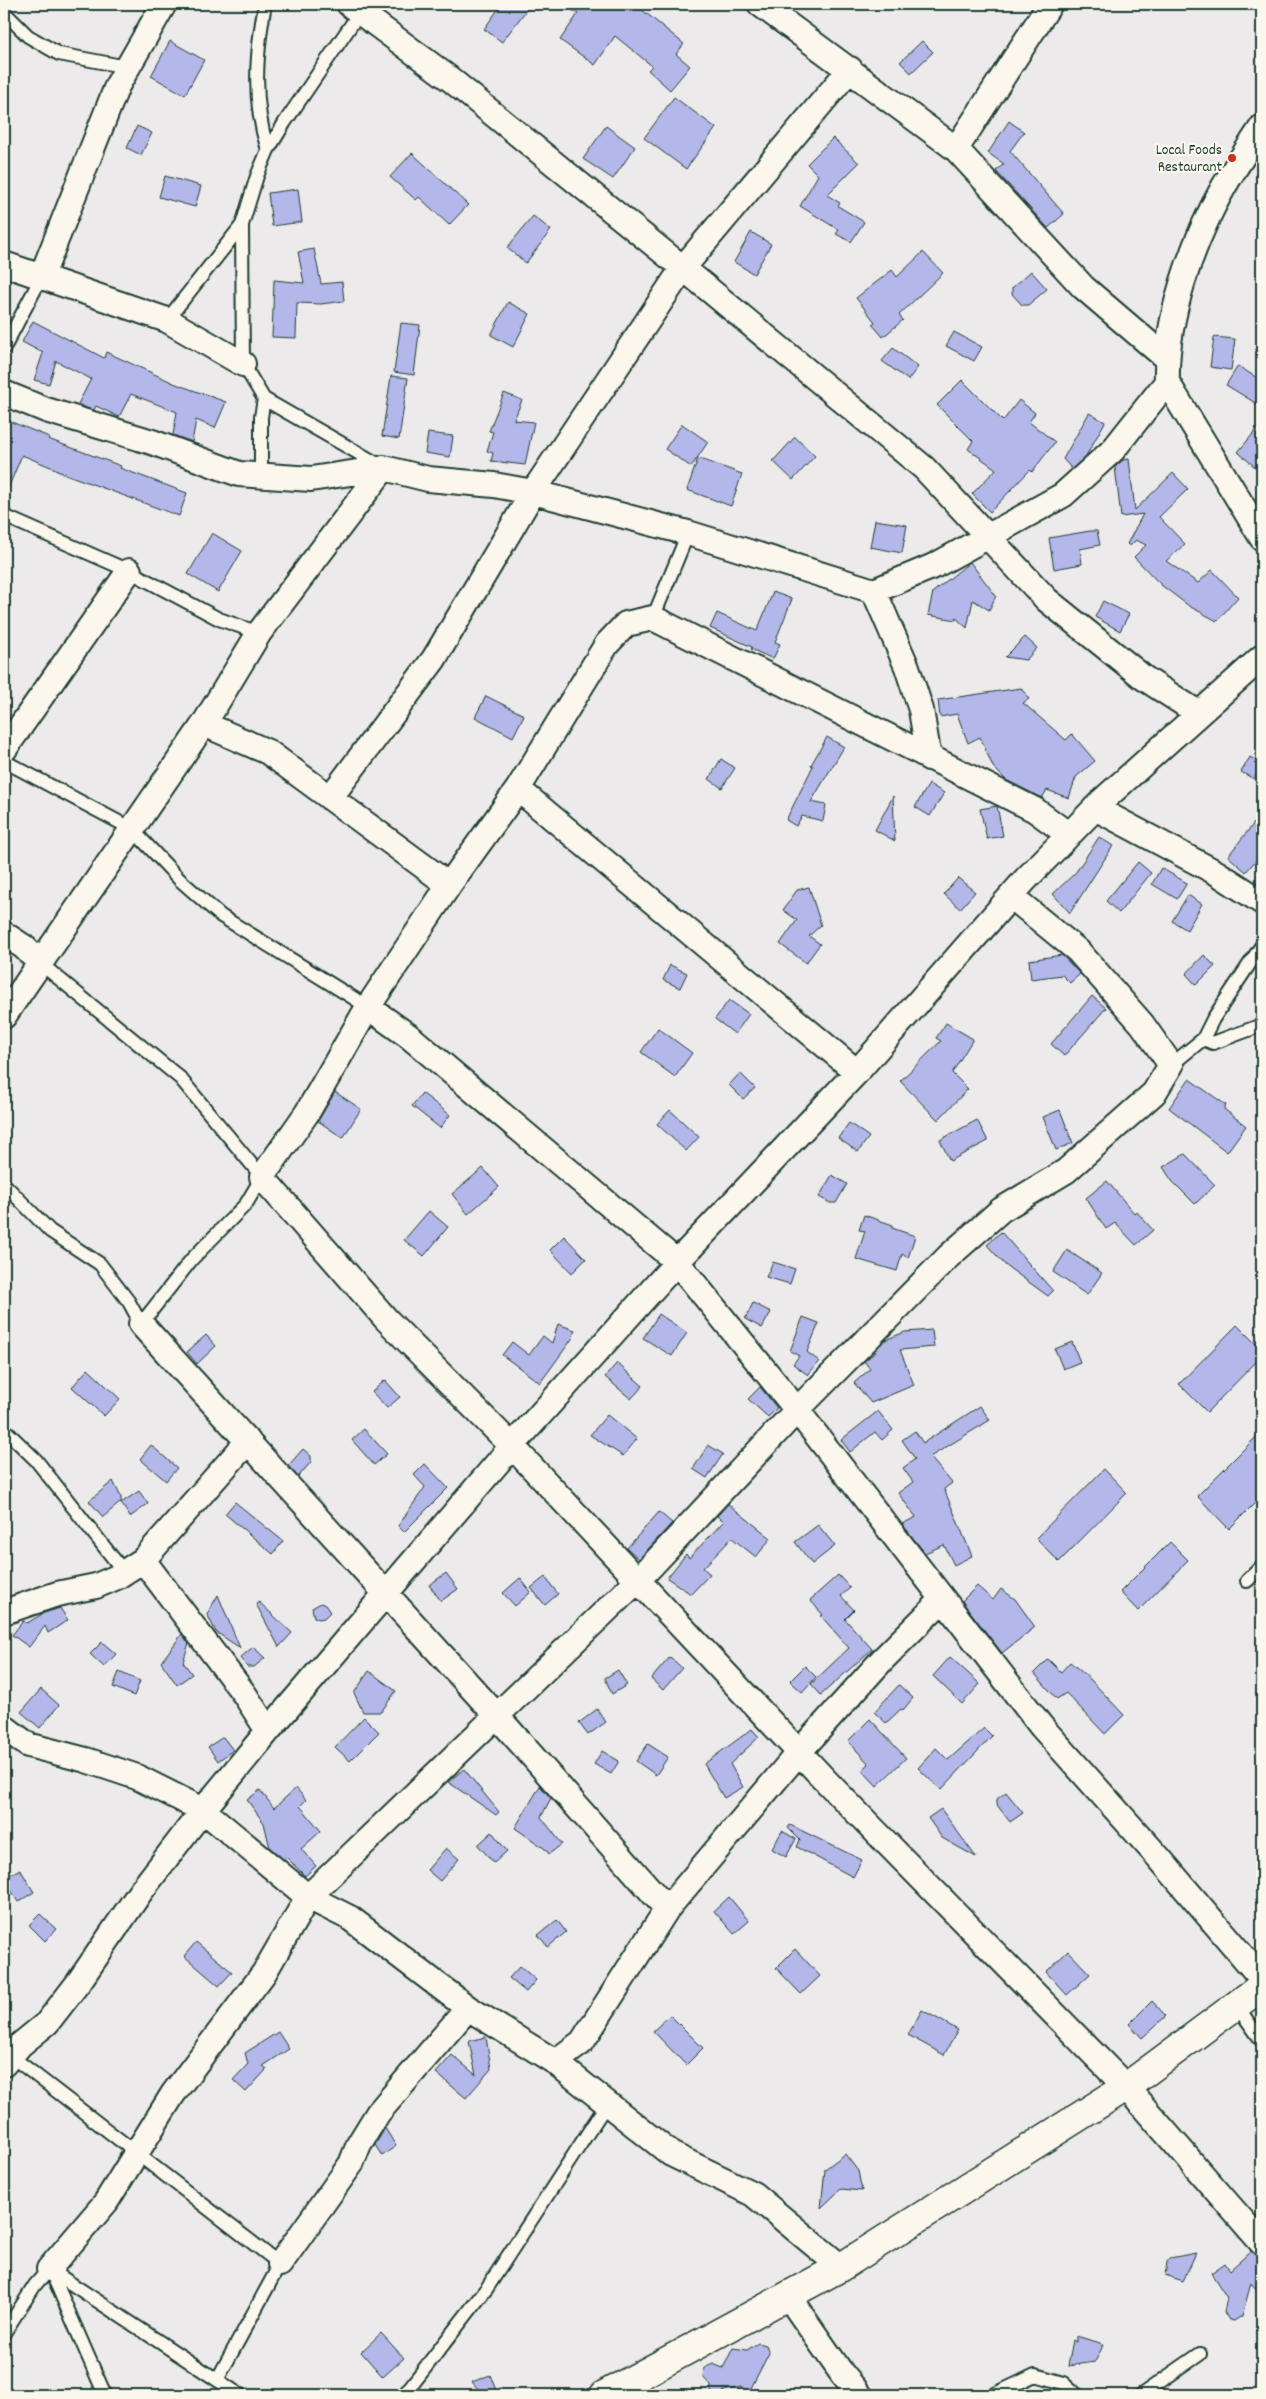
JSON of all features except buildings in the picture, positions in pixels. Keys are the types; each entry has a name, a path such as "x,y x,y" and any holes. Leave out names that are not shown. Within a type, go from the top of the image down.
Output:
{"street":[{"path":"40,278 117,86 164,4"},
{"path":"760,4 956,149 1083,286 1166,358"},
{"path":"956,149 1050,4"},
{"path":"354,8 450,79 684,268 924,468 990,536 1047,600 1144,678 1198,713"},
{"path":"330,798 434,659 533,492 684,268 850,69"},
{"path":"1262,126 1223,189 1200,238 1182,288 1170,332 1166,358 1167,382 1262,538"},
{"path":"4,264 40,278 167,320 243,364"},
{"path":"4,393 46,410 152,442 239,474 311,479 384,468 428,479 533,492 688,533 874,591 936,565 1064,495 1113,450 1167,382"},
{"path":"4,1016 204,724 259,633 384,468"},
{"path":"4,750 129,571"},
{"path":"874,591 907,667 920,710 928,758"},
{"path":"1069,835 1035,810 928,758 653,618 626,624 607,644 518,789 449,885 368,1007 307,1113 262,1178 386,1319 512,1446 799,1752 1126,2087 1262,2243"},
{"path":"7,2060 20,2045 47,2024 78,1984 141,1891 203,1810 384,1593 512,1446 677,1262 857,1072 1011,896 1095,808 1262,657"},
{"path":"204,724 268,752 449,885"},
{"path":"518,789 857,1072"},
{"path":"1095,808 1217,873 1262,902"},
{"path":"50,2269 106,2202 136,2152 201,2055 264,1973 308,1897 639,1580 797,1410 949,1256 1001,1210 1066,1171 1154,1093 1171,1065 1142,1024 1078,951 1011,896"},
{"path":"4,934 24,947 40,963"},
{"path":"368,1007 410,1037 677,1262 797,1410 1041,1726 1160,1859 1262,1979"},
{"path":"141,1324 497,1716 667,1909"},
{"path":"4,1612 57,1594 96,1586 133,1566 248,1441"},
{"path":"133,1566 245,1695 268,1731"},
{"path":"555,2062 582,2042 667,1909 799,1752 882,1660 943,1599"},
{"path":"4,1728 28,1746 86,1760 137,1778 203,1810 308,1897 350,1918 468,2008 555,2062 608,2102 671,2154 753,2194 841,2267"},
{"path":"604,2395 841,2267 1126,2087 1262,1986"},
{"path":"280,2264 351,2164 359,2144 378,2114 468,2008"},
{"path":"788,2296 843,2375 860,2395"}],"lane":[{"path":"265,4 257,59 259,124 268,150"},
{"path":"354,8 268,150 242,226 243,364 264,399 384,468"},
{"path":"4,12 28,36 59,54 127,67"},
{"path":"167,320 242,226"},
{"path":"4,348 40,278"},
{"path":"261,475 261,417 264,399"},
{"path":"4,516 129,571 218,619 259,633"},
{"path":"653,618 688,533"},
{"path":"4,761 132,830 180,880 221,916 368,1007"},
{"path":"1171,1065 1203,1039 1213,1019 1262,946"},
{"path":"4,1184 50,1231 100,1264 129,1302 141,1324 192,1259 246,1204 262,1178 180,1078 40,963"},
{"path":"1203,1039 1213,1044 1262,1025"},
{"path":"4,1429 36,1460 133,1566"},
{"path":"1247,1581 1262,1566"},
{"path":"1236,2005 1262,2041"},
{"path":"7,2060 136,2152 280,2264 217,2380"},
{"path":"404,2395 486,2288 608,2102"},
{"path":"4,2332 35,2285 50,2269"},
{"path":"50,2269 240,2395"},
{"path":"50,2269 104,2395"},
{"path":"1140,2395 1200,2354"},
{"path":"993,2395 1035,2375 1064,2383 1077,2395"}],"place":[{"name":"Local Foods Restaurant","path":"1232,158"}]}
